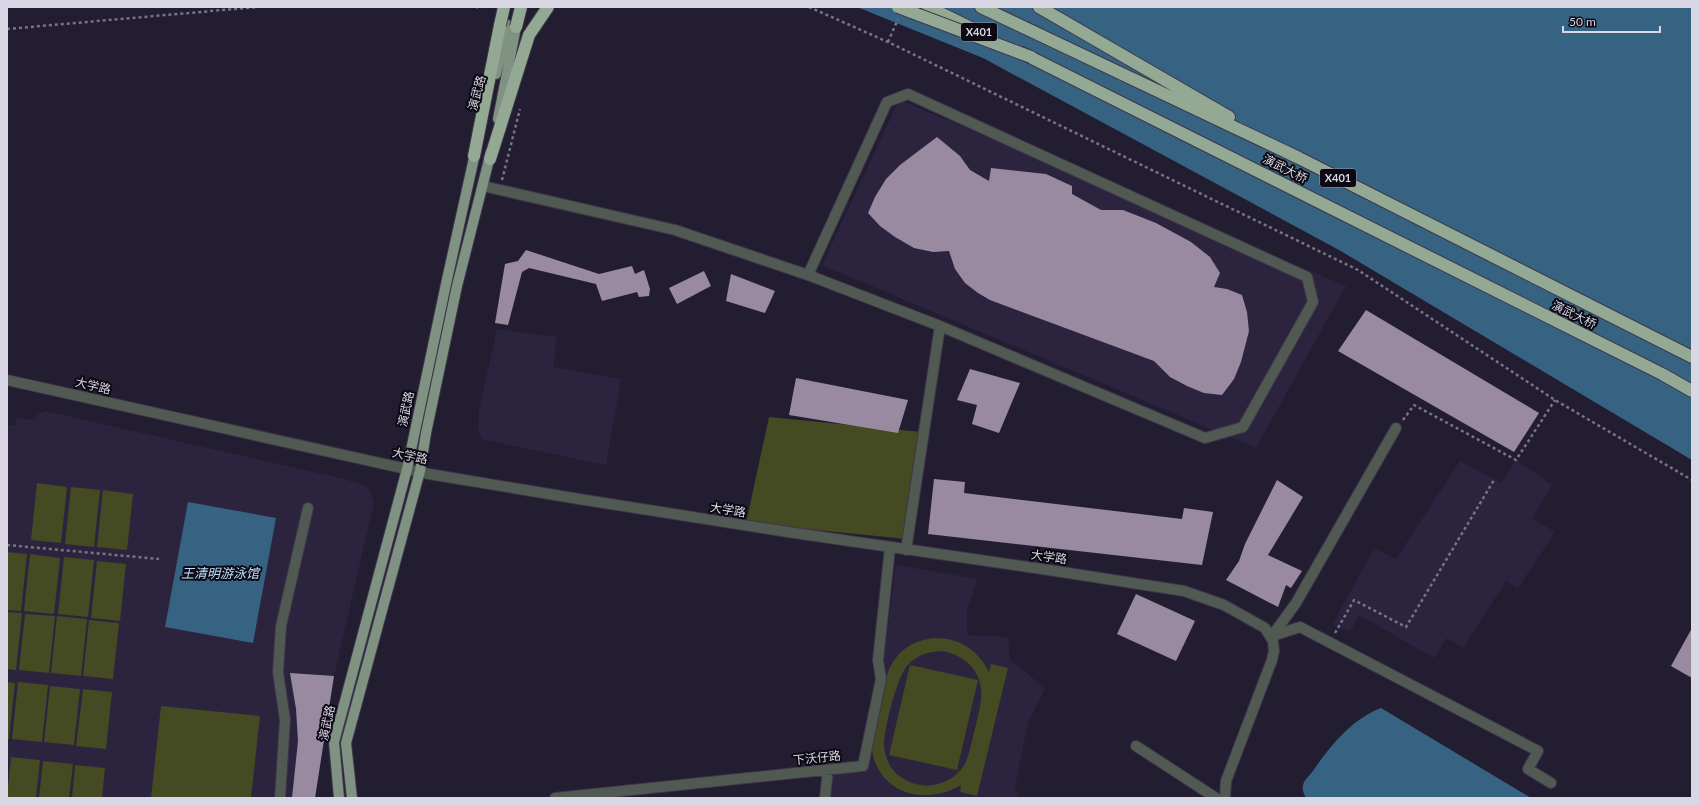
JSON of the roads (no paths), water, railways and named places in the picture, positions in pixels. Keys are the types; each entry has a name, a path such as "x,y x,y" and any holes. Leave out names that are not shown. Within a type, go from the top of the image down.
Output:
{"highway":[{"path":"504,7 508,26"},
{"path":"474,156 512,7"},
{"path":"508,26 521,7"},
{"path":"490,159 529,35 548,7"},
{"name":"演武大桥","path":"928,7 1655,370 1692,391"},
{"name":"演武大桥","path":"981,7 1299,158 1692,357"},
{"path":"1039,7 1299,158"},
{"path":"899,10 1030,58"}],"main road":[{"name":"演武路","path":"352,798 346,743 420,471 426,433 457,286 490,159 508,26"},
{"name":"演武路","path":"340,798 334,742 407,469 474,156"}],"street":[{"path":"483,186 675,230 808,275 940,326 1205,438 1243,427 1313,302 1307,277 908,94 887,102 808,275"},
{"path":"906,550 940,326"},
{"name":"大学路","path":"7,380 407,469 585,500 890,548 1050,570 1184,591 1224,605 1265,628 1272,636"},
{"path":"1225,798 1226,781 1272,660 1274,651 1272,636 1296,602 1396,428"},
{"path":"280,798 285,720 278,672 281,626 308,508"},
{"name":"下沃仔路","path":"555,798 637,788 863,766 881,679 878,660 890,548"},
{"path":"1272,636 1300,627 1531,747 1538,751 1528,769 1551,783"},
{"path":"1136,746 1216,798"},
{"path":"825,798 828,770"}],"water":[{"path":"857,7 1692,7 1692,460 1339,250 983,58"},
{"name":"王清明游泳馆","path":"188,502 276,518 253,643 165,627"},
{"path":"1381,708 1531,798 1306,798 1303,792 1304,782 1334,743 1351,726 1370,713"}]}
